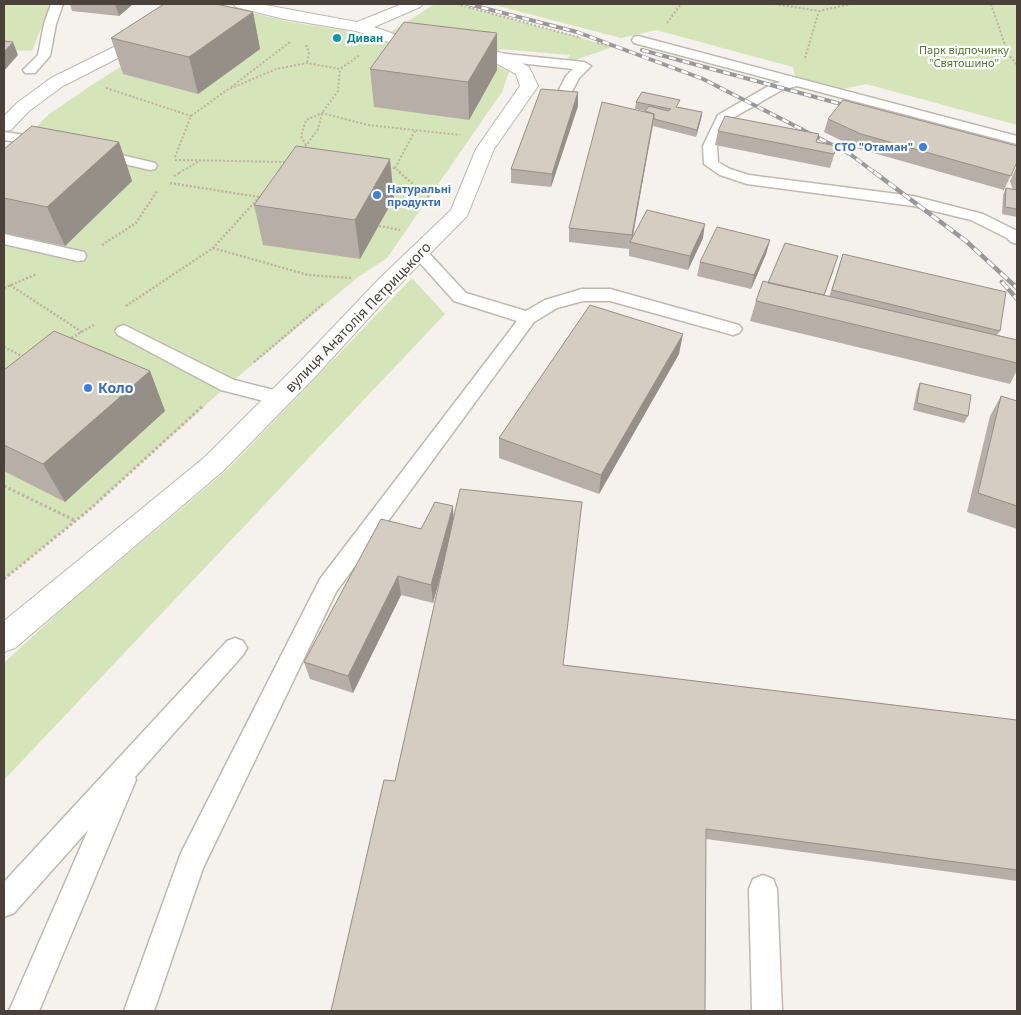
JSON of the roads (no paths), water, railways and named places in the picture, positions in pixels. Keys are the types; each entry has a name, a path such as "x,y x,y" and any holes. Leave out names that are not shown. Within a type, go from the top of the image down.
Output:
{"street":[{"path":"4,126 23,107 57,82 213,4"},
{"name":"вулиця Анатолія Петрицького","path":"4,639 214,464 386,284 460,212 485,149 529,86 523,72 497,57 400,41 359,27 242,4"},
{"path":"359,27 415,4"}],"lane":[{"path":"30,70 44,56 50,24 57,4"},
{"path":"633,43 798,82 1017,140"},
{"path":"497,57 584,66 574,76 560,104"},
{"path":"798,82 777,87 723,118 710,146 711,164 725,172 746,179 913,201 978,218 1013,234 1017,239"},
{"path":"4,136 59,144"},
{"path":"10,154 23,139"},
{"path":"78,149 150,166"},
{"path":"4,239 78,256"},
{"path":"419,253 460,297 528,318"},
{"path":"139,1011 191,863 328,586 528,318 551,304 582,295 610,295 733,329"},
{"path":"124,331 228,385 279,398"},
{"path":"4,903 235,648"},
{"path":"24,1011 130,763"},
{"path":"763,890 767,1011"}],"railway":[{"path":"468,4 577,32 703,79 850,154 875,173"},
{"path":"642,50 852,107"},
{"path":"874,172 966,241 1017,288"},
{"path":"1002,282 1017,299"}],"place":[{"name":"Диван","path":"337,38"},
{"name":"СТО \"Отаман\"","path":"923,147"},
{"name":"Натуральні продукти","path":"377,195"},
{"name":"Коло","path":"88,388"}],"park label":[{"name":"Парк відпочинку \"Святошино\"","path":"964,56"}]}
